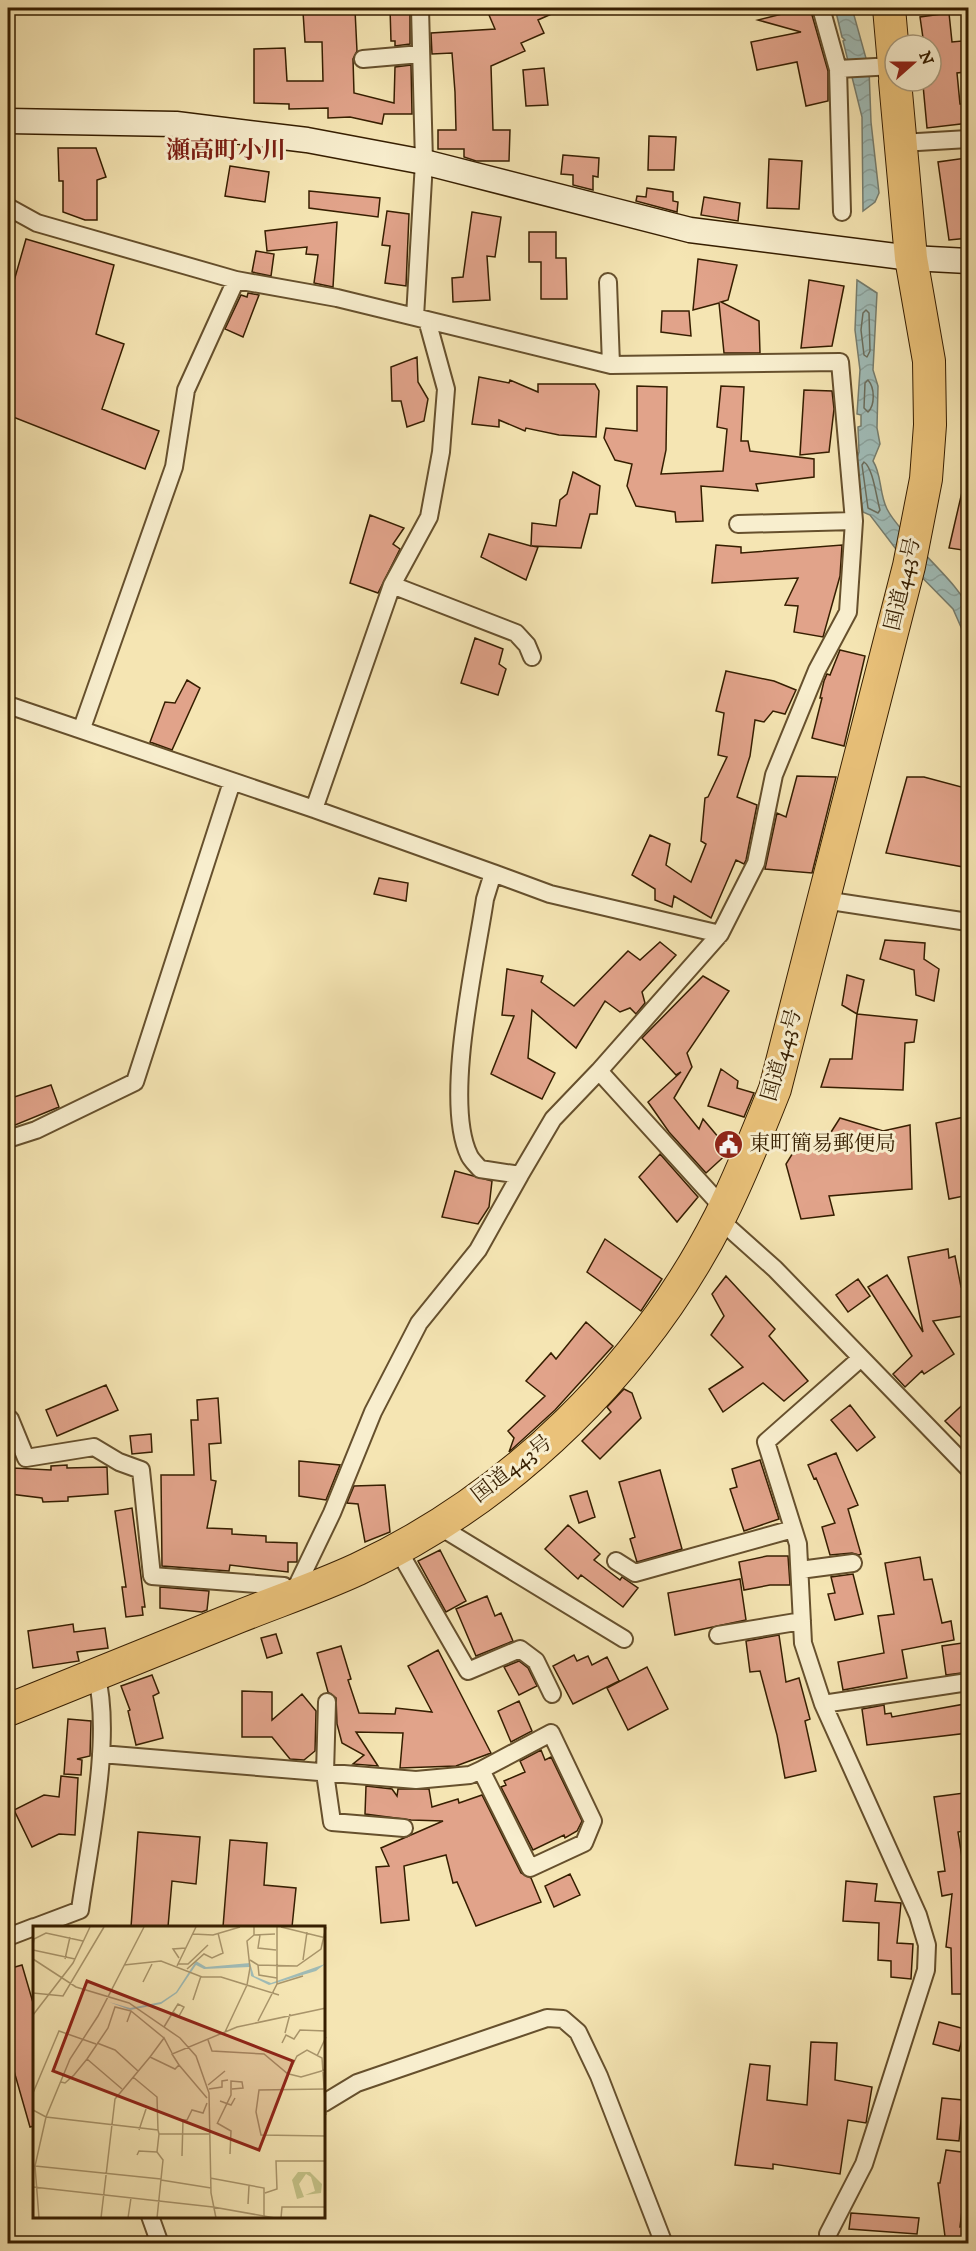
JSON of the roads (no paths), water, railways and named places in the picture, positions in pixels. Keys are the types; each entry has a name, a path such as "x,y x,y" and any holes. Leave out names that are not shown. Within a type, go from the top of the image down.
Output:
{"highway":[{"name":"国道443号","path":"889,8 891,33"},
{"name":"国道443号","path":"8,1710 359,1568 437,1525 496,1485 560,1432 612,1376 666,1306 719,1219 747,1159 775,1089 909,566 926,479 930,425 929,361 911,258 897,93"}],"street":[{"path":"314,809 392,585 429,517 441,452 446,389 421,318 423,162 420,8"},
{"path":"821,8 838,69 842,212"},
{"path":"363,59 421,54"},
{"path":"838,69 883,73"},
{"path":"8,121 176,124 307,140 423,162 690,230 911,258 969,261"},
{"path":"901,143 969,139"},
{"path":"8,207 37,223 236,280 337,298 611,365 840,362 854,521 849,612 817,670 782,755 774,775 756,862 720,934 599,1071 553,1119 478,1250 419,1323 373,1412 332,1513 292,1596 284,1586 152,1576 141,1470 120,1462 94,1447 26,1458 10,1419 8,1420"},
{"path":"82,728 174,467 186,390 236,280"},
{"path":"608,282 611,365"},
{"path":"738,524 854,521"},
{"path":"392,585 516,633 527,645 532,657"},
{"path":"8,705 82,728 550,894 720,934"},
{"path":"8,1139 36,1130 135,1082 232,782"},
{"path":"493,873 485,899 460,1063 460,1116 469,1155 480,1169 520,1174"},
{"path":"824,900 969,922"},
{"path":"599,1071 717,1201 719,1219 775,1269 969,1468"},
{"path":"829,2244 828,2234 864,2164 926,1970 927,1945 918,1915 823,1704 803,1643 798,1544 766,1442 861,1359"},
{"path":"437,1525 624,1639"},
{"path":"616,1561 635,1573 793,1529"},
{"path":"396,1548 468,1671 520,1649 536,1661 552,1694"},
{"path":"800,1570 853,1563"},
{"path":"718,1635 802,1621"},
{"path":"38,1926 80,1910 101,1754 101,1693 96,1674"},
{"path":"823,1704 969,1682"},
{"path":"327,1702 325,1773 332,1822 404,1828"},
{"path":"101,1754 416,1780 470,1775 552,1733 593,1821 584,1843 530,1868 481,1770"},
{"path":"8,1937 33,1928"},
{"path":"326,2102 357,2082 547,2018 563,2019 578,2032 599,2076 664,2244"},
{"path":"150,2218 160,2244"}],"water":[{"path":"835,8 852,8 869,69 871,122 879,193 875,202 863,211 862,117 843,41 845,40 842,37"},
{"path":"857,280 877,293 873,370 878,386 877,428 880,444 873,461 878,472 884,503 894,520 945,575 964,600 969,614 968,643 953,609 902,557 870,515 863,512 855,464 859,452 858,427 861,426 861,415 857,414 860,370 855,330"}],"place":[{"name":"東町簡易郵便局","path":"728,1144"}],"district":[{"name":"瀬高町小川","path":"226,151"}]}
